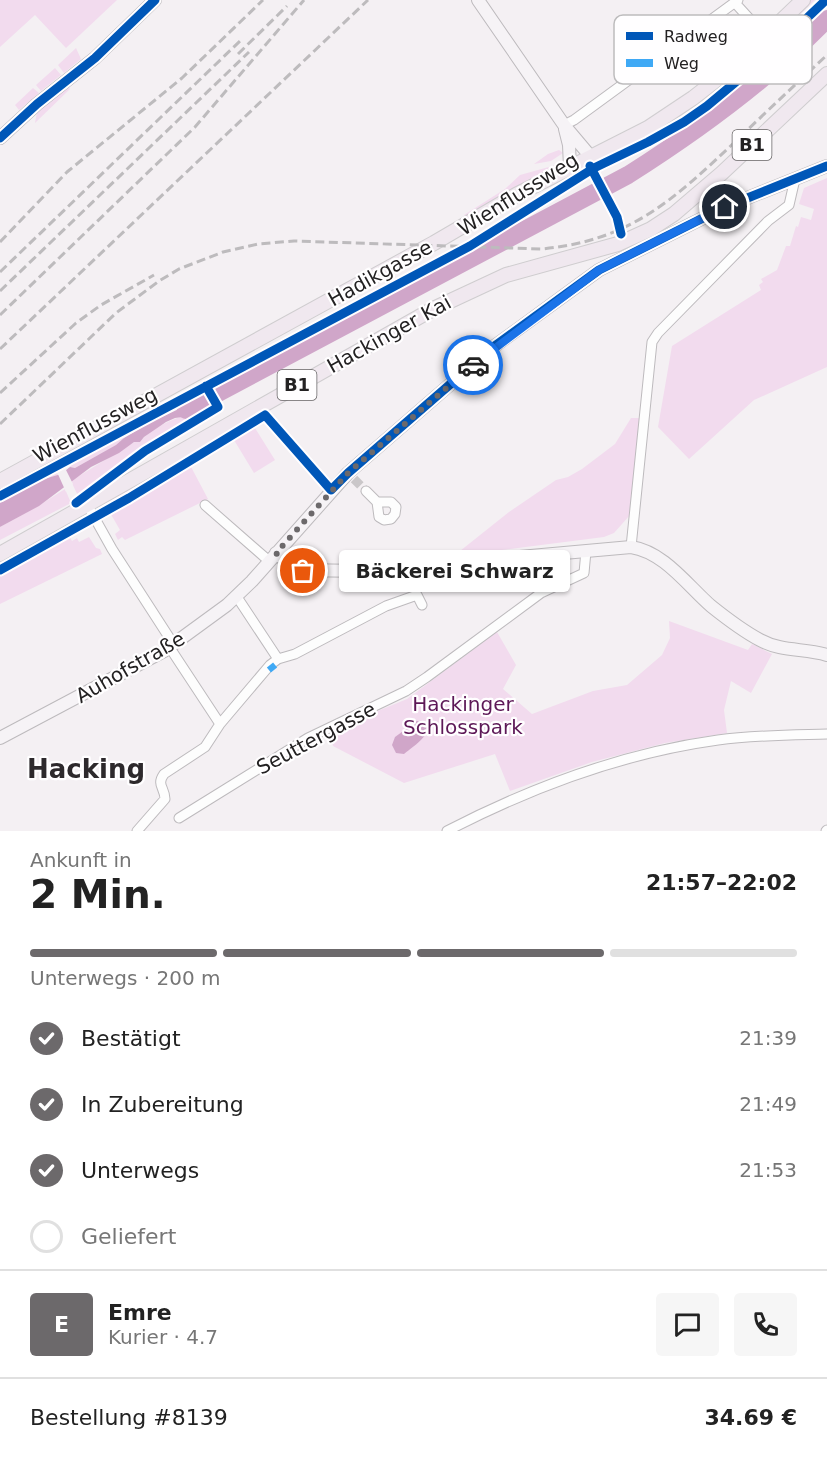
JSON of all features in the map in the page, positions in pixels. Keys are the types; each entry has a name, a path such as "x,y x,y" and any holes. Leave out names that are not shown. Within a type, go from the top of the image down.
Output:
{"main road":[{"name":"Hadikgasse","path":"788,15 803,0"},
{"name":"Hackinger Kai","path":"88,506 258,406 455,298 506,275 618,244 651,229 674,214 722,173 827,74"},
{"name":"Hadikgasse","path":"0,481 415,254 516,195 648,128 711,84"},
{"name":"B1","path":"0,554 88,506"}],"street":[{"path":"0,138 37,104 95,58 155,0"},
{"path":"478,0 564,125 591,157"},
{"path":"719,15 737,2 748,15"},
{"path":"564,125 624,84"},
{"path":"564,125 569,145 570,167"},
{"name":"Auhofstraße","path":"0,738 172,646 237,597 332,490 351,476 492,348 599,270 725,207 827,166"},
{"path":"632,547 652,342 658,333 768,221 789,205 795,179"},
{"path":"258,406 332,490"},
{"path":"366,491 377,502"},
{"path":"205,505 272,557 296,570 312,572 383,570 586,550 632,547 646,550 657,556 712,607 760,640 779,648 827,655"},
{"path":"88,506 220,724"},
{"name":"Seuttergasse","path":"178,818 308,738 406,691 541,593 584,573 586,550"},
{"path":"140,829 165,799 160,785 160,779 164,774 205,747 220,724 264,671 278,659 294,654 386,606 417,595 422,605"},
{"path":"237,597 278,659"},
{"path":"447,831 498,804 596,767 687,745 719,740 827,734"}],"green space":[{"path":"0,0 117,0 66,48 35,15 0,47"},
{"path":"810,0 815,0 799,15 796,15"},
{"path":"76,48 81,59 64,73 58,65"},
{"path":"55,68 61,75 41,91 36,85"},
{"path":"69,87 70,89 35,123 37,112"},
{"path":"33,88 39,93 19,110 15,105"},
{"path":"559,150 563,153 551,161 534,164 548,154"},
{"path":"558,166 466,218 464,215 505,189 520,175"},
{"path":"827,178 827,367 754,400 689,459 658,427 672,346 761,290 759,285 763,282 761,279 777,270 786,246 790,246 801,217 811,220 814,209 799,204 804,188"},
{"path":"202,407 208,408 130,459 79,498 71,481 134,442 140,442 161,425"},
{"path":"250,417 255,425 189,463 208,499 125,540 122,537 118,540 115,534 120,530 105,504"},
{"path":"631,418 641,418 630,515 614,533 604,537 463,555 460,551 509,512 556,480 568,477 582,469 615,444"},
{"path":"255,428 275,460 254,473 234,440"},
{"path":"120,437 124,438 117,445 75,468 70,467 71,464"},
{"path":"56,470 58,475 44,479 0,503 0,500"},
{"path":"65,489 71,503 0,540 0,527"},
{"path":"64,527 72,541 77,538 79,542 89,537 102,554 0,604 0,562"},
{"name":"Hackinger Schlosspark","path":"669,621 748,650 752,644 772,654 751,693 731,681 724,710 727,733 665,743 592,762 510,791 495,754 404,783 333,746 329,731 407,699 497,632 516,665 503,689 532,714 593,691 627,685 662,655 670,638"}],"shaded area":[{"path":"203,393 211,404 210,406 166,422 140,442 134,442 119,453 91,467 39,506 0,527 0,503 44,479 61,474 70,467 75,468 151,422 198,400"},
{"path":"417,721 427,728 424,737 404,754 396,753 392,745 395,737"}],"pier":[{"path":"65,468 73,484 66,492 57,472"}],"waterway":[{"path":"812,33 827,19"},
{"path":"186,410 628,175 681,140 756,84"}],"tunnel":[{"path":"354,479 366,491"}],"railway":[{"path":"0,242 67,172 182,78 263,0"},
{"path":"0,315 195,127 304,0"},
{"path":"0,349 368,0"},
{"path":"238,54 287,6"},
{"path":"0,272 240,41"},
{"path":"0,291 249,52"},
{"path":"812,69 827,55"},
{"path":"0,424 116,313 179,269 223,252 258,244 294,241 541,249 601,237 626,227 671,198 796,84"},
{"path":"0,393 76,323 101,305 154,275"}],"marked path":[{"path":"270,665 274,670"}],"cycle path":[{"path":"0,138 37,104 95,58 155,0"},
{"name":"Wienflussweg","path":"810,15 826,0"},
{"name":"Wienflussweg","path":"0,496 470,246 594,168 684,122 733,84"},
{"name":"Wienflussweg","path":"590,166 617,217 621,234"},
{"path":"0,570 129,498 265,415 331,490 492,348 599,270 725,207 827,166"},
{"path":"76,503 145,451 218,407 206,386"}],"way so far":[{"path":"303,571 292,568 276,553 348,473 473,365"}],"place":[{"name":"Bäckerei Schwarz","path":"303,571"}],"district":[{"name":"Hacking","path":"86,769"}],"route":[{"path":"473,365 492,348 599,270 725,207"}]}
